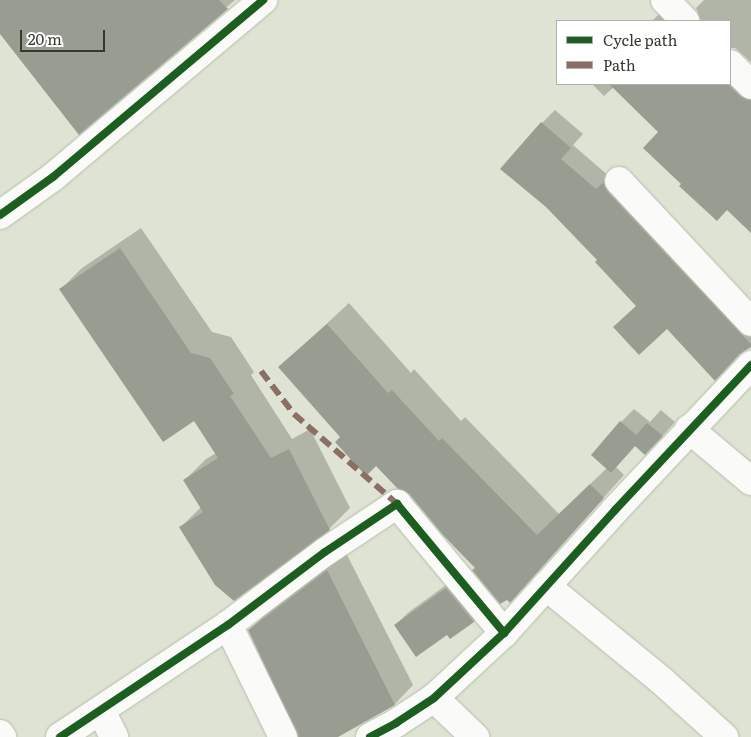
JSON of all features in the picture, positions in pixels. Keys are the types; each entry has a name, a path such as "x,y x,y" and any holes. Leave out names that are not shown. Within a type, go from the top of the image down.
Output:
{"street":[{"path":"0,215 53,177 263,0"},
{"path":"731,65 751,85"},
{"path":"619,181 751,322"},
{"path":"370,737 396,723 434,698 504,634 689,429 751,365"},
{"path":"689,429 751,481"},
{"path":"60,737 228,625 325,552 397,504 504,634"},
{"path":"546,586 662,682 724,737"},
{"path":"228,625 283,737"},
{"path":"434,698 475,737"},
{"path":"100,711 114,737"}],"building":[{"path":"0,0 219,0 228,9 79,135 0,34"},
{"path":"610,85 729,85 740,96 751,100 751,233 727,210 717,221 679,186 681,184 643,148 658,132"},
{"path":"541,122 571,148 561,159 596,189 604,182 608,192 751,344 751,347 740,354 715,381 667,329 639,355 613,327 636,306 595,262 597,260 546,207 500,169"},
{"path":"120,248 191,353 210,358 234,394 230,396 271,458 289,449 330,530 234,601 215,585 179,527 203,512 183,480 218,458 194,421 163,442 59,289"},
{"path":"327,324 388,393 392,390 439,441 442,438 537,535 590,484 604,498 510,603 507,600 500,604 472,570 475,568 442,534 409,494 398,489 376,466 366,476 335,442 340,437 278,367"},
{"path":"620,421 636,435 647,423 663,436 645,455 635,446 611,473 591,455"},
{"path":"327,570 395,705 338,737 298,737 248,630"},
{"path":"446,588 474,622 450,639 447,635 416,657 394,625"}],"marked path":[{"path":"261,371 294,414 397,504"}],"cycle path":[{"path":"0,215 53,177 263,0"},
{"path":"370,737 396,723 434,698 504,633 615,510 751,365"},
{"path":"60,737 228,625 325,552 397,504 504,633"}]}
